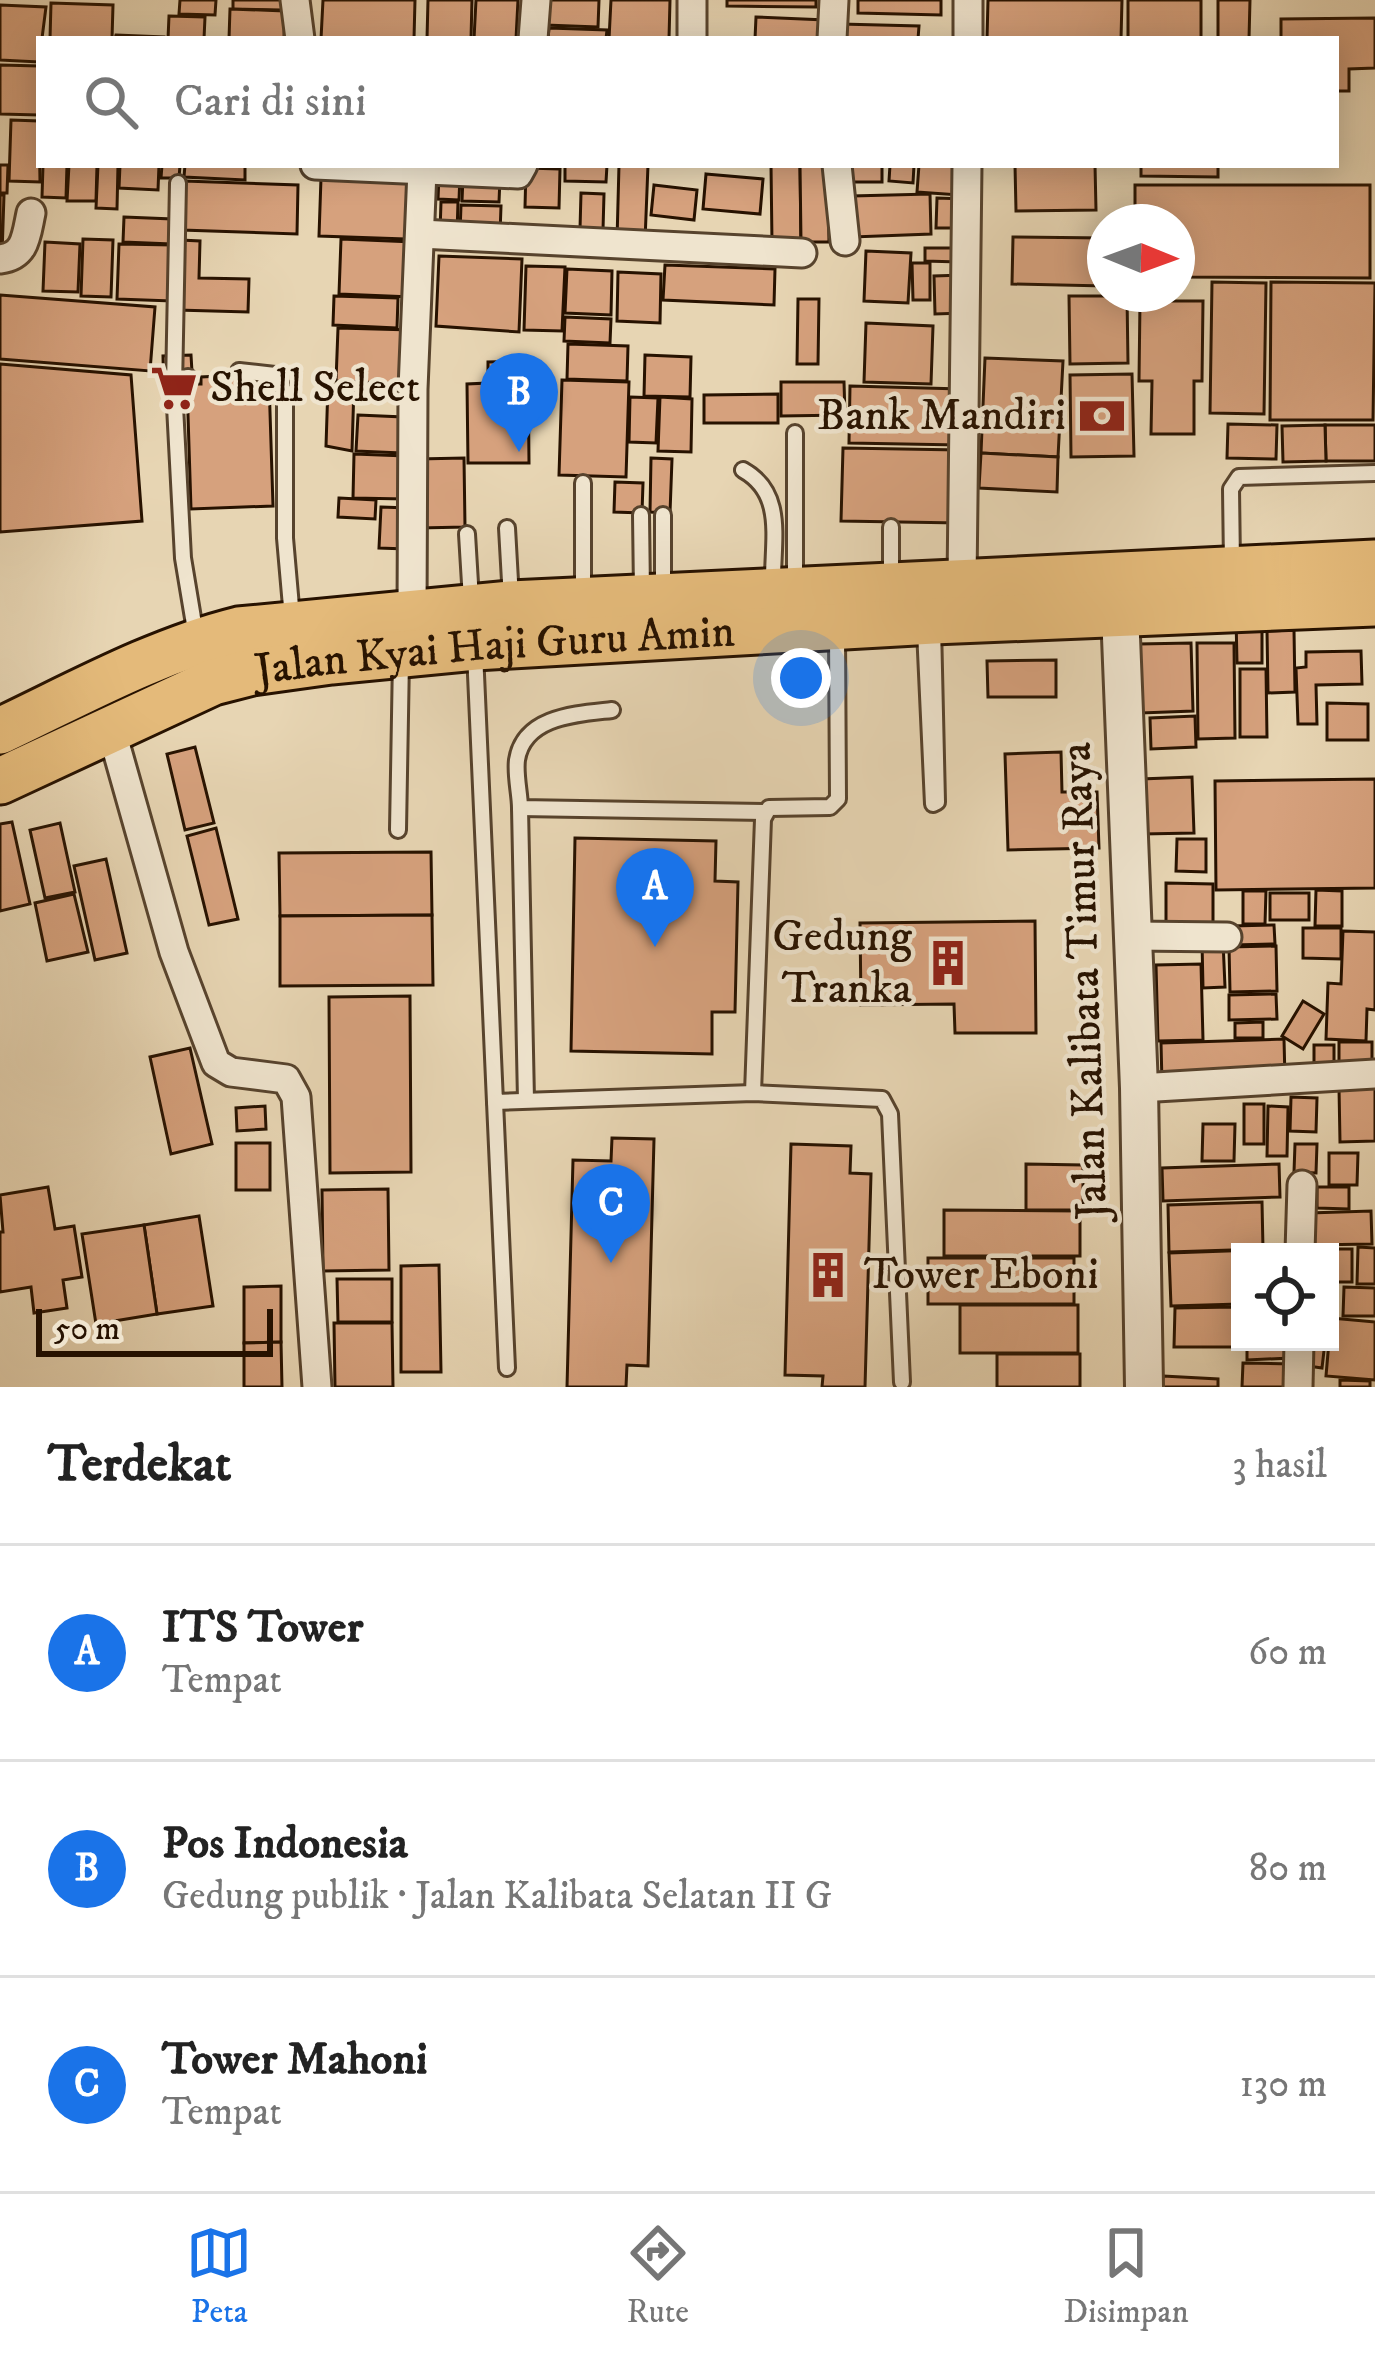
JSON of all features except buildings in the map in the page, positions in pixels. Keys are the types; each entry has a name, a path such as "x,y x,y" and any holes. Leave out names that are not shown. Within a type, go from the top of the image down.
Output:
{"main road":[{"name":"Jalan Kyai Haji Guru Amin","path":"488,608 583,590 784,578 891,555 1120,593 1374,596"},
{"name":"Jalan Kyai Haji Guru Amin","path":"0,731 195,627 239,630 291,614 488,608 838,627 928,622 1120,593 1232,560 1374,596"},
{"name":"Jalan Kyai Haji Guru Amin","path":"0,781 234,676 409,609"}],"street":[{"path":"295,0 300,36"},
{"path":"533,36 536,0"},
{"path":"692,0 692,36"},
{"path":"832,36 834,0"},
{"path":"968,0 968,36"},
{"path":"379,168 522,169"},
{"path":"837,168 845,241"},
{"path":"962,567 967,168"},
{"path":"409,609 422,170"},
{"path":"0,259 16,256 22,249 32,214"},
{"path":"420,234 802,253"},
{"name":"Jalan Kalibata Timur Raya","path":"1120,593 1139,1088 1144,1387"},
{"path":"111,729 174,952 216,1063 231,1072 286,1079 296,1097 317,1387"},
{"path":"1133,936 1227,937"},
{"path":"1139,1088 1375,1074"},
{"path":"1300,1243 1302,1185"},
{"path":"1298,1387 1299,1351"}],"lane":[{"path":"178,183 174,387 183,558 195,627"},
{"path":"239,371 275,374 285,392 285,538 291,614"},
{"path":"174,387 188,377"},
{"path":"784,578 794,520 796,433"},
{"path":"742,470 763,481 784,578"},
{"path":"1232,560 1231,489 1239,477 1375,472"},
{"path":"583,483 583,590"},
{"path":"652,586 663,518"},
{"path":"641,519 652,586"},
{"path":"506,1368 496,1102 488,608 508,550 507,528"},
{"path":"467,534 468,562 488,608"},
{"path":"398,830 409,609"},
{"path":"928,622 937,802 933,804 928,622"},
{"path":"753,1093 766,812 769,808 830,806 838,799 838,627"},
{"path":"526,1100 517,757 536,729 561,716 611,710"},
{"path":"520,808 766,812"},
{"path":"496,1102 753,1093 882,1099 890,1114 902,1382"}],"place":[{"name":"Shell Select","path":"174,388"},
{"name":"Bank Mandiri","path":"1102,416"},
{"name":"Pos Indonesia","path":"519,452"},
{"name":"ITS Tower","path":"655,947"},
{"name":"Gedung Tranka","path":"948,963"},
{"name":"Tower Mahoni","path":"611,1263"},
{"name":"Tower Eboni","path":"828,1275"}]}
